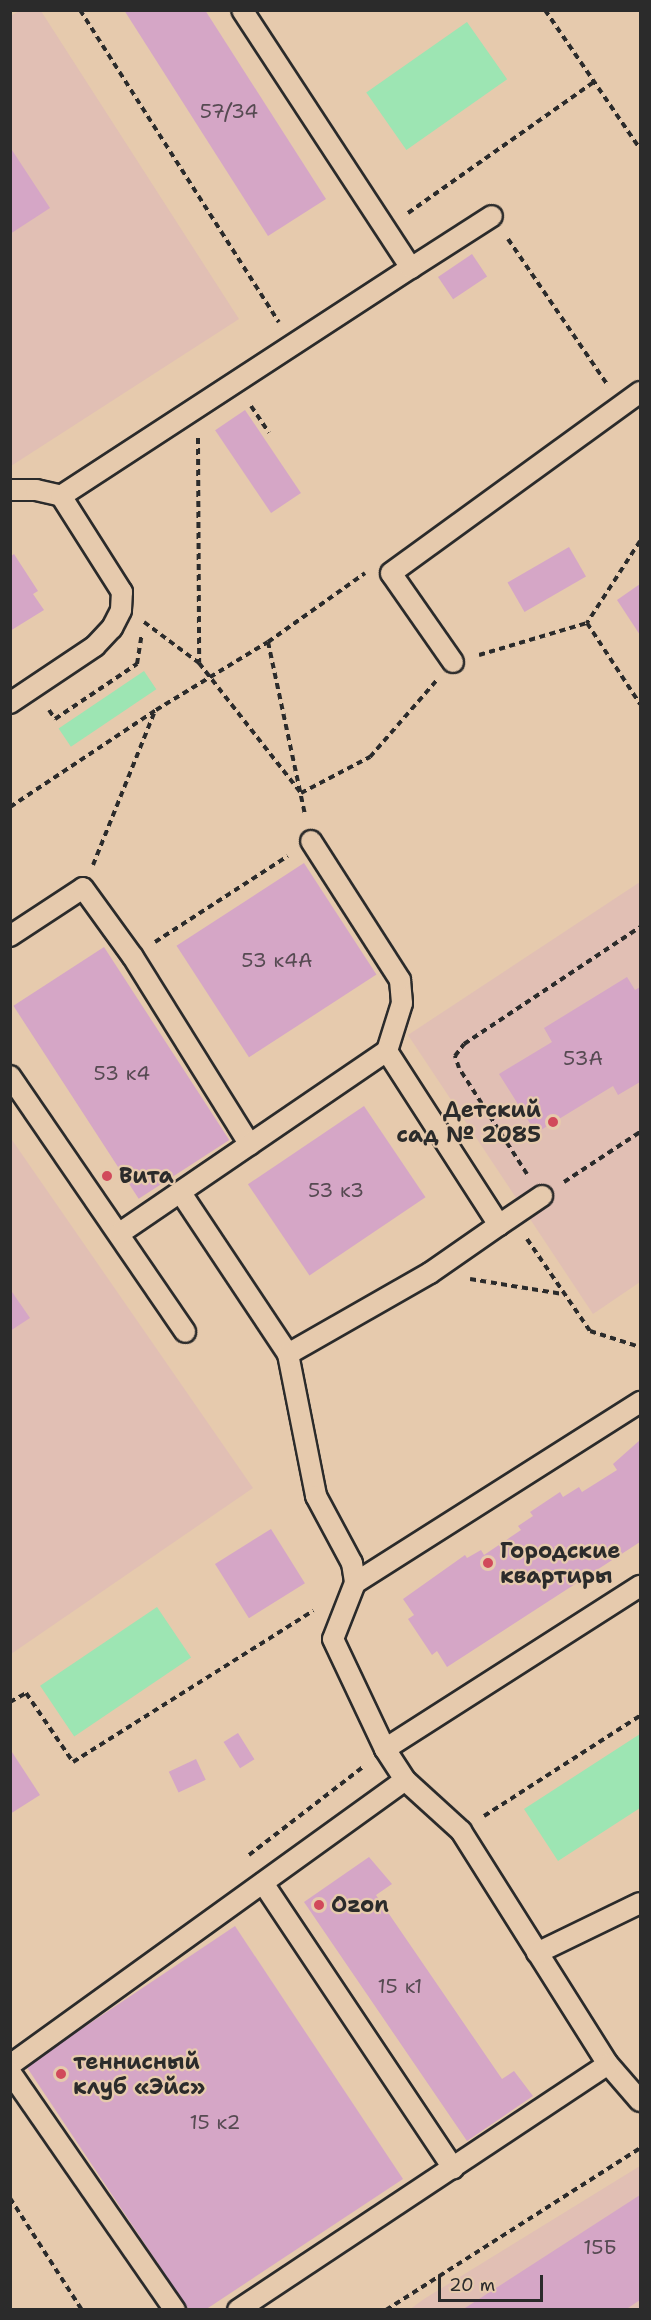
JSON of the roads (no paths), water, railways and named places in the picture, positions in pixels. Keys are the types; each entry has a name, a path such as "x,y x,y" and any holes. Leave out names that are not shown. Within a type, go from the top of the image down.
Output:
{"lane":[{"path":"242,10 411,268"},
{"path":"61,496 492,216"},
{"path":"453,662 391,573 637,404"},
{"path":"10,490 36,490 61,496 122,592 120,609 112,628 95,646 10,703"},
{"path":"120,1233 182,1193 387,1051 402,1003 400,980 311,841"},
{"path":"10,936 84,888 133,957 250,1145"},
{"path":"387,1051 506,1220"},
{"path":"10,1076 120,1233 185,1332"},
{"path":"182,1193 288,1354 316,1496 352,1563 355,1583 333,1639 386,1749 405,1780 460,1831 608,2064 640,2101"},
{"path":"288,1354 430,1273 542,1196"},
{"path":"355,1583 640,1402"},
{"path":"386,1749 640,1586"},
{"path":"10,2065 405,1780"},
{"path":"263,1883 453,2168"},
{"path":"537,1953 640,1903"},
{"path":"238,2310 608,2064"},
{"path":"10,2072 175,2310"}],"place":[{"name":"Детский сад № 2085","path":"553,1122"},
{"name":"Вита","path":"107,1176"},
{"name":"Городские квартиры","path":"488,1563"},
{"name":"Ozon","path":"319,1905"},
{"name":"теннисный клуб «Эйс»","path":"61,2074"}]}
